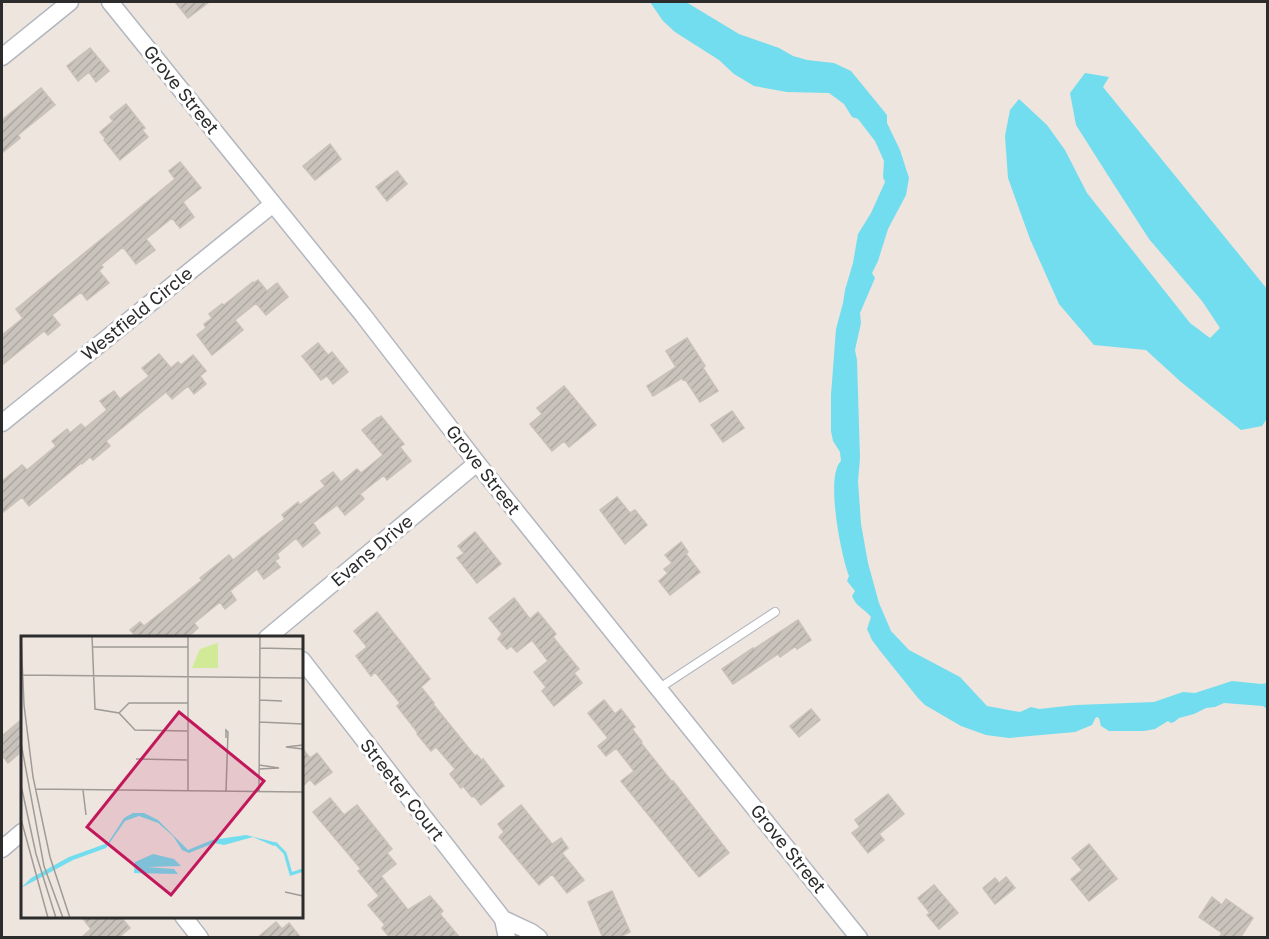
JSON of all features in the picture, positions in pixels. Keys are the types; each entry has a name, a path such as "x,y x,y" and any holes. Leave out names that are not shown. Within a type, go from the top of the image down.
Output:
{"street":[{"path":"2,57 70,2"},
{"name":"Grove Street","path":"110,2 363,315 477,463 859,938"},
{"name":"Westfield Circle","path":"2,423 273,204"},
{"name":"Evans Drive","path":"276,635 477,463"},
{"name":"Streeter Court","path":"303,661 503,919 507,938"},
{"path":"2,849 21,833"},
{"path":"185,918 200,938"},
{"name":"Streeter Court","path":"503,919 539,938"}],"lane":[{"path":"658,689 775,612"}],"water":[{"path":"650,2 686,2 739,34 779,48 793,56 834,63 851,71 887,115 887,123 900,150 909,178 906,195 888,229 872,273 875,278 860,313 861,323 855,350 861,524 868,563 879,603 891,631 909,650 960,677 987,706 1020,712 1031,707 1039,709 1154,702 1183,692 1195,693 1232,681 1267,683 1267,709 1263,706 1224,703 1144,731 1109,731 1101,726 1099,718 1096,717 1092,725 1075,732 1009,738 986,735 961,726 925,705 918,698 872,640 867,629 871,617 852,596 855,591 847,581 849,576 842,551 834,498 836,469 841,461 840,452 833,441 831,431 836,329 858,234 871,213 885,182 884,161 875,141 858,119 852,117 844,104 829,93 787,92 754,86 675,32 663,21"},
{"path":"1085,73 1109,77 1103,87 1267,289 1268,417 1262,426 1241,430 1181,382 1146,350 1094,345 1059,304 1030,239 1008,178 1005,136 1010,110 1019,99 1047,125 1065,150 1087,193 1190,323 1210,338 1220,328 1202,301 1149,239 1076,125 1070,93"}],"building":[{"path":"175,2 209,2 188,18"},
{"path":"90,48 109,71 96,82 89,72 78,81 67,66"},
{"path":"41,88 55,105 18,135 20,138 2,153 2,120"},
{"path":"126,104 145,128 142,130 148,137 120,160 100,132 113,121 110,117"},
{"path":"330,144 341,159 315,180 303,166"},
{"path":"180,162 201,188 183,202 194,217 180,228 172,218 146,239 155,250 136,264 123,247 101,265 103,267 99,271 109,283 87,300 81,292 52,315 60,325 48,335 44,331 2,365 2,335 23,318 16,309 175,179 169,171"},
{"path":"397,171 407,184 387,201 376,187"},
{"path":"258,280 267,291 277,283 288,297 266,315 256,303 235,320 243,330 212,355 197,335 206,328 204,324 212,318 209,314"},
{"path":"687,338 718,391 700,402 682,378 653,396 647,386 676,367 666,351"},
{"path":"318,343 328,355 332,352 348,372 333,384 327,376 321,380 302,356"},
{"path":"159,354 171,368 178,362 181,365 193,355 206,371 200,376 206,384 194,394 188,386 172,399 166,392 106,441 110,446 93,460 90,457 81,463 29,506 22,497 2,513 2,481 22,465 27,470 56,446 52,441 67,429 70,433 81,424 85,428 107,410 100,401 114,391 120,399 149,376 142,368"},
{"path":"564,386 596,425 569,447 564,441 552,451 530,424 542,414 537,408"},
{"path":"732,411 744,428 723,442 711,425"},
{"path":"381,416 404,444 400,447 411,461 387,480 384,475 360,494 364,499 345,515 337,505 313,523 320,533 303,547 296,538 277,554 279,558 275,561 280,567 264,579 257,569 230,591 236,600 225,609 220,602 194,623 198,628 189,636 132,636 134,634 130,630 140,622 144,626 202,580 200,578 229,555 233,560 285,519 282,515 298,502 300,505 325,486 321,481 333,472 341,482 357,469 361,473 383,455 362,430"},
{"path":"617,497 630,513 635,510 647,525 625,544 600,510"},
{"path":"475,532 501,564 477,583 457,558 464,553 458,546"},
{"path":"681,542 688,552 686,554 700,572 670,595 659,581 668,573 664,569 672,563 665,555"},
{"path":"514,598 530,619 538,612 556,634 553,637 579,669 574,673 582,683 554,706 542,691 546,687 534,672 548,661 532,640 517,652 511,646 507,649 498,639 502,634 489,618"},
{"path":"377,612 430,679 421,687 433,704 475,756 477,755 482,761 483,759 504,786 481,805 463,786 461,788 450,774 455,769 436,747 431,751 397,706 400,703 375,672 371,676 356,656 367,647 354,631"},
{"path":"798,620 811,640 797,649 796,646 780,657 778,654 733,684 722,669"},
{"path":"604,700 615,714 621,709 635,727 632,729 641,743 729,853 699,877 621,781 634,771 616,748 606,756 598,746 608,738 588,713"},
{"path":"811,709 820,720 799,737 790,726"},
{"path":"21,720 21,752 8,763 2,755 2,736"},
{"path":"303,749 310,758 317,753 332,772 315,785 310,779 303,786"},
{"path":"888,794 904,814 879,834 884,840 868,853 852,833 860,827 855,820"},
{"path":"330,798 344,815 357,805 392,849 387,853 396,864 381,876 408,910 430,896 443,911 440,914 460,938 390,938 382,928 385,925 368,905 379,896 358,871 361,869 313,812"},
{"path":"521,805 552,844 561,838 568,848 562,853 584,880 567,893 552,874 539,885 499,837 504,832 498,824"},
{"path":"1089,844 1117,879 1089,901 1071,879 1082,870 1072,858"},
{"path":"1006,877 1015,888 995,904 983,888 995,878 999,883"},
{"path":"934,885 958,913 939,929 927,915 930,913 918,898"},
{"path":"612,891 630,932 618,938 603,938 588,902"},
{"path":"1212,897 1222,905 1226,899 1253,918 1240,938 1219,938 1222,933 1199,917"},
{"path":"83,918 122,918 130,928 118,938 81,938 91,929"},
{"path":"276,922 282,929 289,923 301,938 257,938"}]}
